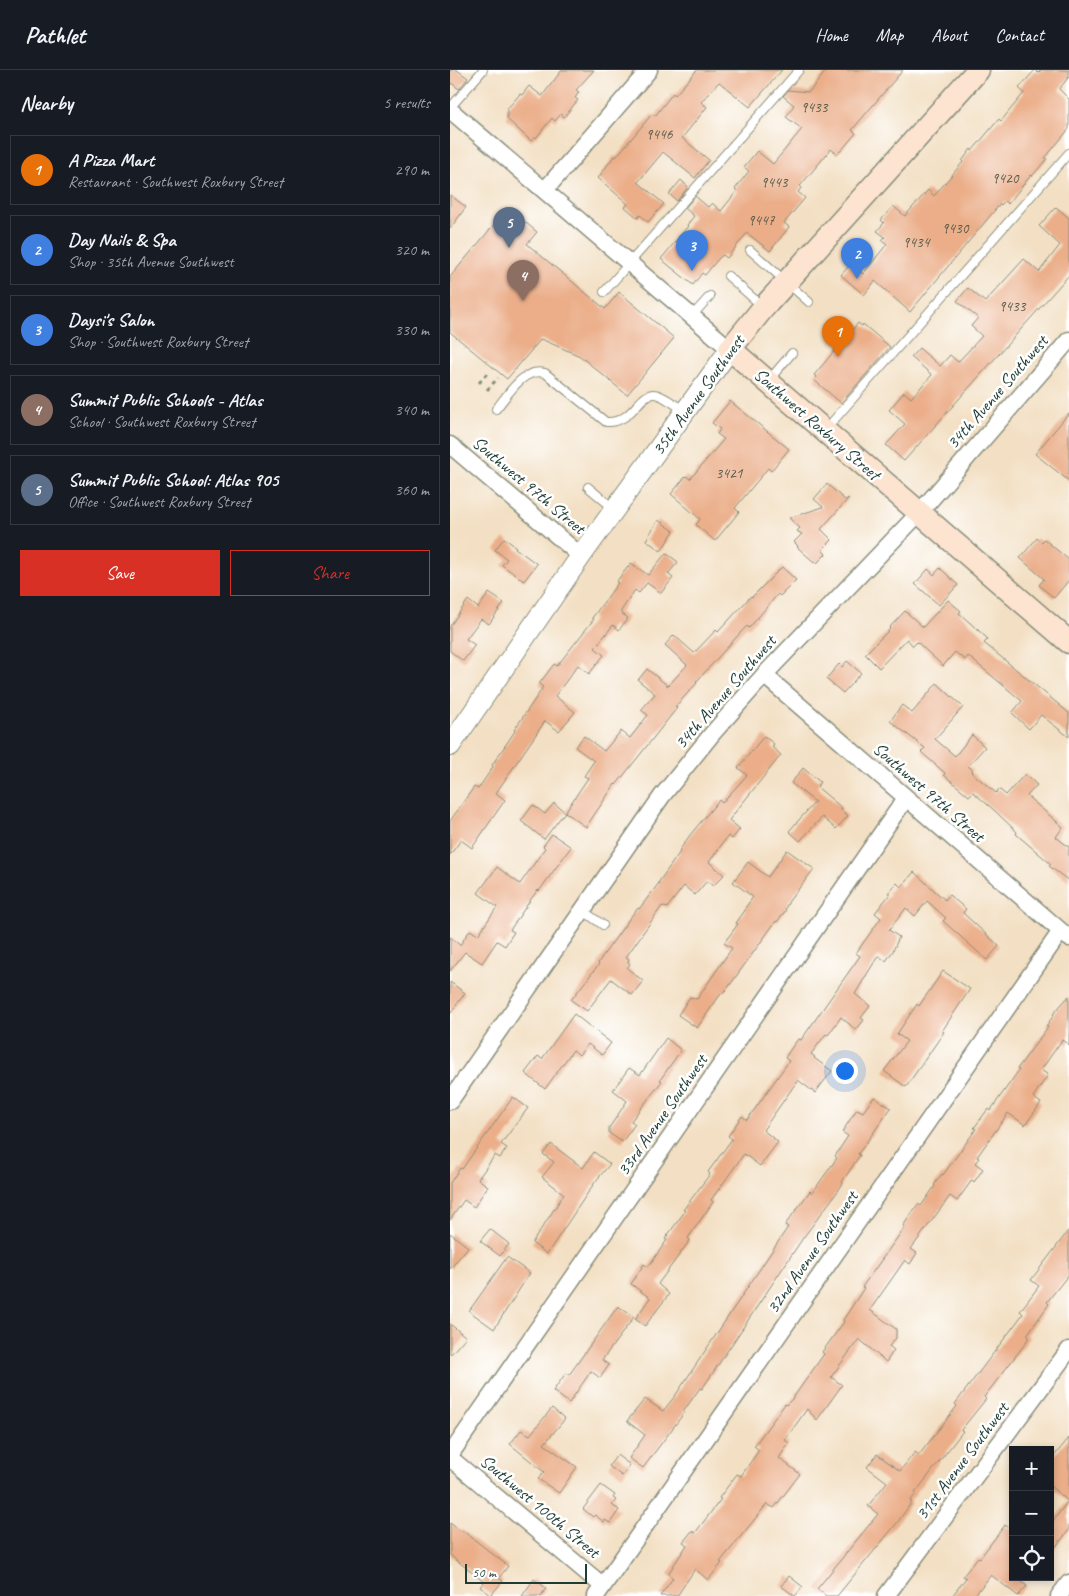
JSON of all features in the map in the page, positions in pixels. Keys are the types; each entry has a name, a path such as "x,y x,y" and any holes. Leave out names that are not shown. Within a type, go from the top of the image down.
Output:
{"main road":[{"name":"35th Avenue Southwest","path":"730,349 764,307 978,70"},
{"name":"Southwest Roxbury Street","path":"730,349 1068,640"}],"street":[{"path":"545,190 649,70"},
{"name":"Southwest Roxbury Street","path":"450,109 730,349"},
{"name":"34th Avenue Southwest","path":"450,1101 662,796 712,734 764,675 920,512 1069,340"},
{"name":"35th Avenue Southwest","path":"450,746 614,509 730,349"},
{"name":"Southwest 97th Street","path":"450,445 581,556"},
{"name":"Southwest 97th Street","path":"764,675 1065,934"},
{"name":"33rd Avenue Southwest","path":"450,1456 906,798"},
{"name":"32nd Avenue Southwest","path":"600,1591 1065,934"},
{"name":"31st Avenue Southwest","path":"886,1596 1069,1350"},
{"name":"Southwest 100th Street","path":"450,1456 600,1591"},
{"path":"1059,1596 1069,1583"}],"lane":[{"path":"450,109 483,70"},
{"path":"604,292 799,70"},
{"path":"825,431 1069,153"},
{"path":"750,250 809,302"},
{"path":"728,276 764,307"},
{"path":"692,316 710,296"},
{"path":"767,381 792,353"},
{"path":"496,409 525,376 540,372 606,422 618,421 624,418 646,396 653,393 685,411"},
{"path":"588,487 614,509"},
{"path":"582,910 603,926"}],"path":[{"path":"479,383 489,371"},
{"path":"487,390 498,378"}],"building":[{"path":"450,70 457,70 468,78 459,89 450,82"},
{"path":"562,70 594,70 576,90 579,92 575,98 578,100 564,117 561,114 555,121 552,118 536,138 531,141 507,119 507,109 529,86 542,96"},
{"path":"697,70 782,70 750,107 719,82 701,102 707,107 682,138 709,160 695,178 663,152 638,182 664,204 648,222 640,215 638,218 625,207 628,204 598,178 614,156 616,157 652,114 655,116 673,93 675,95"},
{"path":"827,70 903,70 852,130 856,133 841,151 837,154 831,149 800,186 801,188 798,192 805,198 784,223 789,227 770,251 747,233 727,258 723,255 719,258 705,275 702,273 693,285 661,259 694,216 685,208 695,196 708,207 712,203 721,211 737,191 735,189 749,171 744,167 757,151 773,164 802,129 786,117 794,105 783,96 788,90 809,92"},
{"path":"1035,70 1038,73 1041,70 1069,70 1069,77 1059,89 1069,99 1069,129 1045,158 1047,159 1031,175 1008,204 1005,201 1000,204 910,312 875,281 864,295 841,275 851,264 863,274 887,244 882,240 885,237 877,231 884,223 881,220 893,206 905,216 928,190 934,196 963,162 971,149 972,151 999,119 1001,121 1024,93 1019,88"},
{"path":"681,180 688,187 677,201 669,194"},
{"path":"450,195 466,207 450,229"},
{"path":"1056,207 1069,218 1069,275 904,461 886,445 905,424 889,410 904,392 911,398 932,375 911,357 919,348 940,366 950,355 958,362 982,336 971,326 978,318 957,301 968,288 985,302 1024,259 1039,272 1060,245 1039,226"},
{"path":"508,208 537,232 527,244 605,309 619,292 674,338 627,395 580,356 541,339 507,379 450,332 450,277"},
{"path":"858,323 862,326 863,324 890,347 841,403 814,380 817,377 814,375"},
{"path":"730,401 789,449 771,471 768,468 735,508 739,512 715,541 696,525 700,519 671,494 686,476 690,479 724,439 717,434 720,429 712,423"},
{"path":"1069,413 1069,481 1035,454"},
{"path":"827,484 845,500 849,498 821,529 832,540 822,550 826,554 817,563 797,547 794,542 802,534 797,531 800,528 789,518 823,507 814,499"},
{"path":"658,520 674,531 661,551 646,540"},
{"path":"504,538 537,564 524,581 502,565 507,559 495,550"},
{"path":"1037,538 1042,543 1044,539 1069,560 1069,580 1054,598 1039,585 1044,579 1020,558"},
{"path":"666,553 678,562 668,574 673,578 661,593 647,583 639,593 635,590 621,611 628,618 619,630 613,625 595,648 604,655 589,674 578,665 555,696 575,712 559,731 545,721 496,793 505,800 472,848 461,840 450,855 450,821 474,787 478,789 493,767 492,765 542,689 543,687 539,684 554,664 557,666 594,619 592,618 631,563 648,575"},
{"path":"782,567 796,580 780,596 778,594 749,628 747,626 742,631 696,682 615,784 586,827 565,812 588,778 584,776 594,761 575,747 584,736 604,751 621,731 630,738 648,715 641,710 655,694 638,680 647,669 668,686 687,665 665,645 674,635 694,653 716,630 718,632 751,596"},
{"path":"940,568 958,585 939,605 915,584 928,569 934,575"},
{"path":"489,593 504,603 489,624 481,619 466,639 475,645 463,661 450,651 450,626 468,600 478,608"},
{"path":"948,600 961,611 959,613 988,639 984,643 1069,713 1069,737 1041,715 1029,729 1012,713 1022,701 968,656 965,660 955,652 943,666 917,642 913,646 907,639 879,668 865,654 905,611 923,627"},
{"path":"847,661 861,673 843,693 826,679 839,664 842,667"},
{"path":"937,683 963,707 935,739 955,756 972,735 985,747 968,766 973,770 971,772 996,793 999,789 1006,795 1025,774 1037,785 1027,796 1063,827 1056,837 1069,847 1069,881 1049,866 1051,864 1016,834 1017,832 973,792 969,796 944,775 945,773 921,752 925,748 890,721 902,705 912,713"},
{"path":"764,736 774,744 772,747 781,755 729,820 740,829 732,839 728,836 709,862 724,875 713,886 707,881 695,895 684,886 667,908 662,906 626,957 629,959 628,962 630,964 627,968 643,981 632,995 611,979 587,1011 571,1000 599,964 632,915 659,883 690,835 719,800 722,803 747,775 738,768"},
{"path":"803,768 820,782 817,787 842,808 841,810 848,816 836,829 822,817 800,841 789,831 815,802 791,783"},
{"path":"554,803 565,812 544,839 521,821 533,805 545,814"},
{"path":"552,834 571,847 510,930 514,932 505,946 497,941 482,963 465,952 450,971 450,937 460,945 470,930 478,935 497,907 478,893 497,867 520,884 545,848 543,846"},
{"path":"787,850 814,869 789,901 786,910 727,989 720,995 697,1028 678,1015 690,997 697,999 732,948 724,943 738,924 736,923 753,897 733,882 748,862 768,877"},
{"path":"914,872 945,900 949,895 966,909 963,913 999,946 987,960 943,921 946,918 927,901 915,916 906,908 889,930 899,937 893,951 886,961 878,956 855,994 870,1006 861,1018 864,1020 856,1030 841,1017 811,1054 832,1071 815,1093 798,1080 763,1130 778,1142 760,1166 744,1154 711,1200 713,1202 688,1238 690,1240 658,1284 669,1294 645,1326 635,1319 650,1298 631,1284 644,1264 648,1267 667,1240 665,1239 685,1211 683,1210 710,1174 708,1172 732,1139 728,1136 742,1116 747,1120 789,1061 785,1058 790,1050 798,1039 801,1040 860,956 856,953 881,918 875,913 890,894 888,893 897,883 901,887"},
{"path":"943,971 970,989 942,1031 944,1032 906,1087 884,1071 907,1041 897,1034 917,1004 919,1006"},
{"path":"450,982 465,993 450,1014"},
{"path":"1069,996 1069,1045 1062,1040 1041,1070 1048,1075 1033,1097 1041,1103 1025,1125 1008,1113 977,1157 979,1158 975,1163 983,1169 974,1182 972,1180 957,1201 950,1196 911,1249 917,1253 910,1264 905,1260 870,1310 896,1329 896,1338 889,1346 894,1350 886,1362 859,1339 831,1377 842,1385 817,1420 807,1409 785,1440 789,1443 779,1458 800,1474 774,1508 767,1504 720,1562 722,1563 708,1580 695,1569 677,1596 660,1596 673,1578 668,1574 687,1545 683,1542 692,1531 695,1533 737,1474 741,1476 759,1450 754,1446 785,1404 793,1398 824,1354 822,1352 844,1322 843,1320 864,1288 862,1287 905,1227 903,1226 918,1204 921,1206 934,1185 976,1129 974,1128 988,1109 990,1111 1019,1070 1017,1069 1048,1027 1046,1026 1053,1014"},
{"path":"574,1014 611,1043 602,1055 588,1044 579,1055 573,1050 545,1089 525,1073 538,1056 542,1059"},
{"path":"666,1038 681,1050 660,1080 662,1081 631,1121 635,1124 622,1142 609,1133 609,1128 627,1101 613,1090 629,1068 640,1075"},
{"path":"513,1097 528,1108 501,1144 507,1148 500,1158 495,1155 478,1179 488,1186 474,1207 464,1200 450,1220 450,1183"},
{"path":"874,1097 891,1108 858,1154 860,1155 838,1191 803,1238 702,1389 700,1388 643,1468 629,1458 645,1435 627,1421 645,1399 663,1411 675,1396 788,1227 785,1225 810,1191 812,1193 837,1158 835,1156 848,1136 842,1132 857,1109 863,1112"},
{"path":"551,1144 583,1168 594,1152 610,1164 595,1182 547,1254 532,1243 564,1194 542,1177 554,1162 543,1154"},
{"path":"490,1229 509,1244 500,1256 480,1241"},
{"path":"1069,1230 1069,1274 1047,1302 1049,1304 1027,1335 1029,1337 1025,1344 984,1397 986,1399 961,1430 963,1431 915,1493 910,1501 912,1502 897,1523 837,1596 826,1596 817,1589 878,1514 868,1506 887,1482 867,1467 877,1454 900,1471 915,1452 919,1455 1023,1314 1020,1311 1039,1286 1031,1280"},
{"path":"450,1233 468,1247 450,1269"},
{"path":"507,1257 530,1273 494,1329 469,1311"},
{"path":"618,1306 634,1317 602,1360 609,1365 600,1378 591,1371 569,1403 553,1391 566,1373 569,1375"},
{"path":"450,1324 466,1337 450,1355"},
{"path":"552,1408 565,1419 544,1444 577,1467 559,1493 538,1479 544,1472 510,1444 521,1430 530,1435"},
{"path":"1069,1438 1069,1530 1054,1549 1054,1520 1068,1501 1054,1489 1054,1456"},
{"path":"617,1455 630,1465 622,1476 609,1466"},
{"path":"601,1485 615,1495 613,1498 616,1500 612,1505 619,1510 610,1523 605,1520 604,1522 595,1515 593,1517 583,1509"},
{"path":"450,1523 462,1530 508,1566 499,1578 503,1581 491,1595 480,1587 484,1582 450,1555"},
{"path":"1005,1525 1009,1528 1009,1581 1021,1581 1027,1586 1018,1596 991,1575 974,1596 952,1596 966,1578 963,1576 978,1557 980,1558"},
{"path":"789,1576 803,1587 795,1596 781,1586"},
{"path":"534,1579 546,1588 541,1596 522,1596"}],"place":[{"name":"Summit Public School: Atlas 905","path":"509,248"},
{"name":"Daysi's Salon","path":"692,271"},
{"name":"Day Nails & Spa","path":"857,279"},
{"name":"Summit Public Schools - Atlas","path":"523,301"},
{"name":"A Pizza Mart","path":"838,357"}]}
